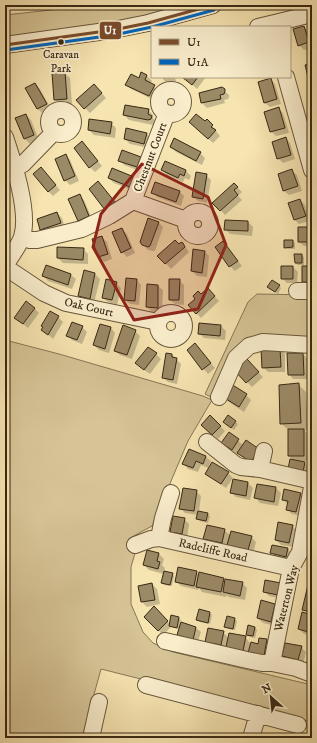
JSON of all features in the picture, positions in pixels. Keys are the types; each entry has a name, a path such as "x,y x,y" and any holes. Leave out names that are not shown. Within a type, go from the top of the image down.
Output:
{"street":[{"path":"5,45 80,36 125,28 213,5"},
{"path":"268,26 279,25 306,15"},
{"path":"286,78 308,138 312,170"},
{"name":"Chestnut Court","path":"22,237 30,240 37,240 82,229 109,216 132,201 167,113"},
{"path":"15,168 23,164 54,132"},
{"path":"5,137 15,168 25,217 22,237 5,266"},
{"name":"Chestnut Court","path":"132,201 186,220"},
{"name":"Oak Court","path":"5,266 44,293 62,301 158,322"},
{"path":"219,397 236,358 249,346 263,342 312,345"},
{"path":"207,442 241,467 260,469 312,480"},
{"path":"260,469 264,451"},
{"name":"Waterton Way","path":"272,663 291,568 300,552 312,487"},
{"path":"159,538 163,518 172,493"},
{"name":"Radcliffe Road","path":"135,545 159,538 291,568"},
{"path":"165,641 246,660 296,668 312,674"},
{"path":"146,685 298,725"},
{"path":"91,738 99,702"},
{"path":"251,738 258,714"}],"highlighted area":[{"path":"142,164 208,197 226,245 198,309 134,320 93,247 101,214"}],"shaded area":[{"path":"97,5 192,5 156,16 5,45 5,15"},
{"path":"257,294 312,295 312,339 254,337 213,398 205,394 248,302"},
{"path":"5,340 59,354 203,396 212,400 188,441 152,526 130,538 136,550 131,567 131,604 143,632 153,643 173,652 312,685 312,722 101,669 82,738 5,738"}],"building":[{"path":"304,26 309,42 298,46 293,29"},
{"path":"312,63 312,93 305,65"},
{"path":"65,72 67,99 54,100 52,73"},
{"path":"141,72 147,75 145,80 155,85 149,96 125,85 131,74 139,78"},
{"path":"183,78 197,78 192,85"},
{"path":"271,78 277,99 264,103 258,82"},
{"path":"35,83 47,104 37,109 25,88"},
{"path":"94,84 102,93 84,109 76,100"},
{"path":"222,87 225,91 224,94 220,95 221,99 201,103 199,93"},
{"path":"125,105 149,109 148,114 152,116 151,119 148,120 123,115"},
{"path":"279,107 285,128 270,132 264,112"},
{"path":"26,114 34,135 24,139 15,118"},
{"path":"196,114 205,121 207,119 213,125 211,127 216,130 208,139 189,122"},
{"path":"312,115 312,128 310,129 307,116"},
{"path":"89,119 112,122 110,134 88,130"},
{"path":"126,128 147,133 144,144 124,139"},
{"path":"286,137 291,155 277,159 272,142"},
{"path":"174,138 201,152 196,161 170,147"},
{"path":"82,141 98,161 89,168 74,148"},
{"path":"122,150 141,157 137,167 118,161"},
{"path":"66,154 75,176 64,181 55,159"},
{"path":"165,161 186,170 184,176 180,174 178,178 161,170"},
{"path":"41,167 56,185 48,192 33,174"},
{"path":"112,168 134,177 130,187 108,178"},
{"path":"292,169 298,186 283,191 278,174"},
{"path":"196,172 207,174 203,199 192,197"},
{"path":"98,181 115,202 105,210 89,189"},
{"path":"155,182 180,191 176,202 151,193"},
{"path":"234,183 238,187 234,190 238,195 220,211 212,203"},
{"path":"80,194 89,216 78,221 68,199"},
{"path":"300,199 306,216 294,220 288,203"},
{"path":"57,212 61,223 40,230 37,219"},
{"path":"148,218 159,222 150,246 148,247 142,245 140,242"},
{"path":"225,220 248,221 248,231 224,230"},
{"path":"298,227 312,227 312,242 298,242"},
{"path":"122,228 131,248 121,253 112,232"},
{"path":"102,236 108,254 98,257 92,239"},
{"path":"175,240 179,244 181,242 183,243 185,247 165,264 157,256"},
{"path":"284,240 293,240 293,247 284,248"},
{"path":"223,241 238,261 229,267 215,247"},
{"path":"57,247 84,248 83,260 57,258"},
{"path":"193,249 205,251 202,273 191,271"},
{"path":"294,254 302,254 302,263 295,263"},
{"path":"46,265 71,274 68,285 42,276"},
{"path":"281,266 293,266 293,279 281,279"},
{"path":"302,266 312,266 312,282 302,282"},
{"path":"84,270 95,273 90,299 78,296"},
{"path":"126,278 137,279 135,301 124,300"},
{"path":"106,279 117,282 112,300 102,298"},
{"path":"169,279 180,279 179,300 169,300"},
{"path":"272,280 280,285 275,292 267,287"},
{"path":"147,284 158,285 158,308 146,307"},
{"path":"208,288 215,296 196,314 188,305 195,299 193,296 198,291 201,294"},
{"path":"26,301 35,308 23,324 14,318"},
{"path":"50,311 59,316 48,335 41,330 43,327 41,326"},
{"path":"72,322 83,326 77,340 66,336"},
{"path":"199,323 221,325 220,336 198,334"},
{"path":"100,324 111,327 105,349 93,345"},
{"path":"123,325 136,330 127,355 114,351"},
{"path":"195,343 211,363 202,370 187,350"},
{"path":"148,347 157,353 144,370 135,363"},
{"path":"280,348 281,367 262,368 261,349"},
{"path":"166,353 172,354 172,357 177,358 173,380 162,378"},
{"path":"287,353 303,353 304,375 288,375"},
{"path":"247,359 259,372 246,383 234,370"},
{"path":"299,383 301,423 280,424 279,385"},
{"path":"231,384 247,394 239,407 223,397"},
{"path":"210,415 221,426 212,435 201,425"},
{"path":"228,415 236,421 231,428 223,422"},
{"path":"288,429 304,429 304,456 288,456"},
{"path":"229,432 239,439 232,450 221,443"},
{"path":"246,440 259,449 251,462 237,453"},
{"path":"189,449 206,456 203,464 196,461 193,468 182,464"},
{"path":"290,459 305,462 303,472 288,469"},
{"path":"212,462 229,472 221,484 205,474"},
{"path":"233,479 248,482 246,496 230,493"},
{"path":"257,484 276,487 274,502 254,498"},
{"path":"183,488 197,490 194,511 179,509"},
{"path":"284,489 301,493 296,512 286,510 288,501 282,500"},
{"path":"198,511 208,513 206,521 196,519"},
{"path":"173,516 185,518 182,534 170,532"},
{"path":"278,522 293,525 289,543 275,540"},
{"path":"207,525 225,529 222,543 203,539"},
{"path":"231,531 252,536 248,550 227,545"},
{"path":"272,545 288,548 286,557 270,553"},
{"path":"147,550 159,553 157,561 160,562 158,569 143,565"},
{"path":"178,567 197,571 194,586 175,582"},
{"path":"164,571 173,573 170,585 161,583"},
{"path":"199,572 224,578 221,592 196,587"},
{"path":"225,579 243,582 240,596 223,592"},
{"path":"265,580 281,583 278,595 263,592"},
{"path":"152,583 155,600 141,602 138,586"},
{"path":"308,585 312,586 312,612 302,610"},
{"path":"261,600 275,604 271,622 257,618"},
{"path":"154,606 168,621 158,631 144,617"},
{"path":"199,609 210,612 208,623 196,620"},
{"path":"302,612 312,615 312,633 298,629"},
{"path":"171,615 179,617 177,628 169,626"},
{"path":"227,616 235,618 233,629 224,627"},
{"path":"181,622 196,627 193,640 177,635"},
{"path":"248,625 255,627 253,636 246,635"},
{"path":"208,628 224,631 221,645 205,642"},
{"path":"229,633 246,636 243,651 226,647"},
{"path":"259,638 267,639 264,656 248,653 251,642 258,644"},
{"path":"285,643 302,646 298,660 282,656"},
{"path":"309,653 312,653 312,671 306,670"}],"transit line":[{"name":"U1","path":"5,45 113,30 148,23 213,5"},
{"name":"U1A","path":"156,26 214,10"},
{"name":"U1A","path":"6,50 114,35 151,27"}],"place":[{"name":"Caravan Park","path":"61,42"}]}
